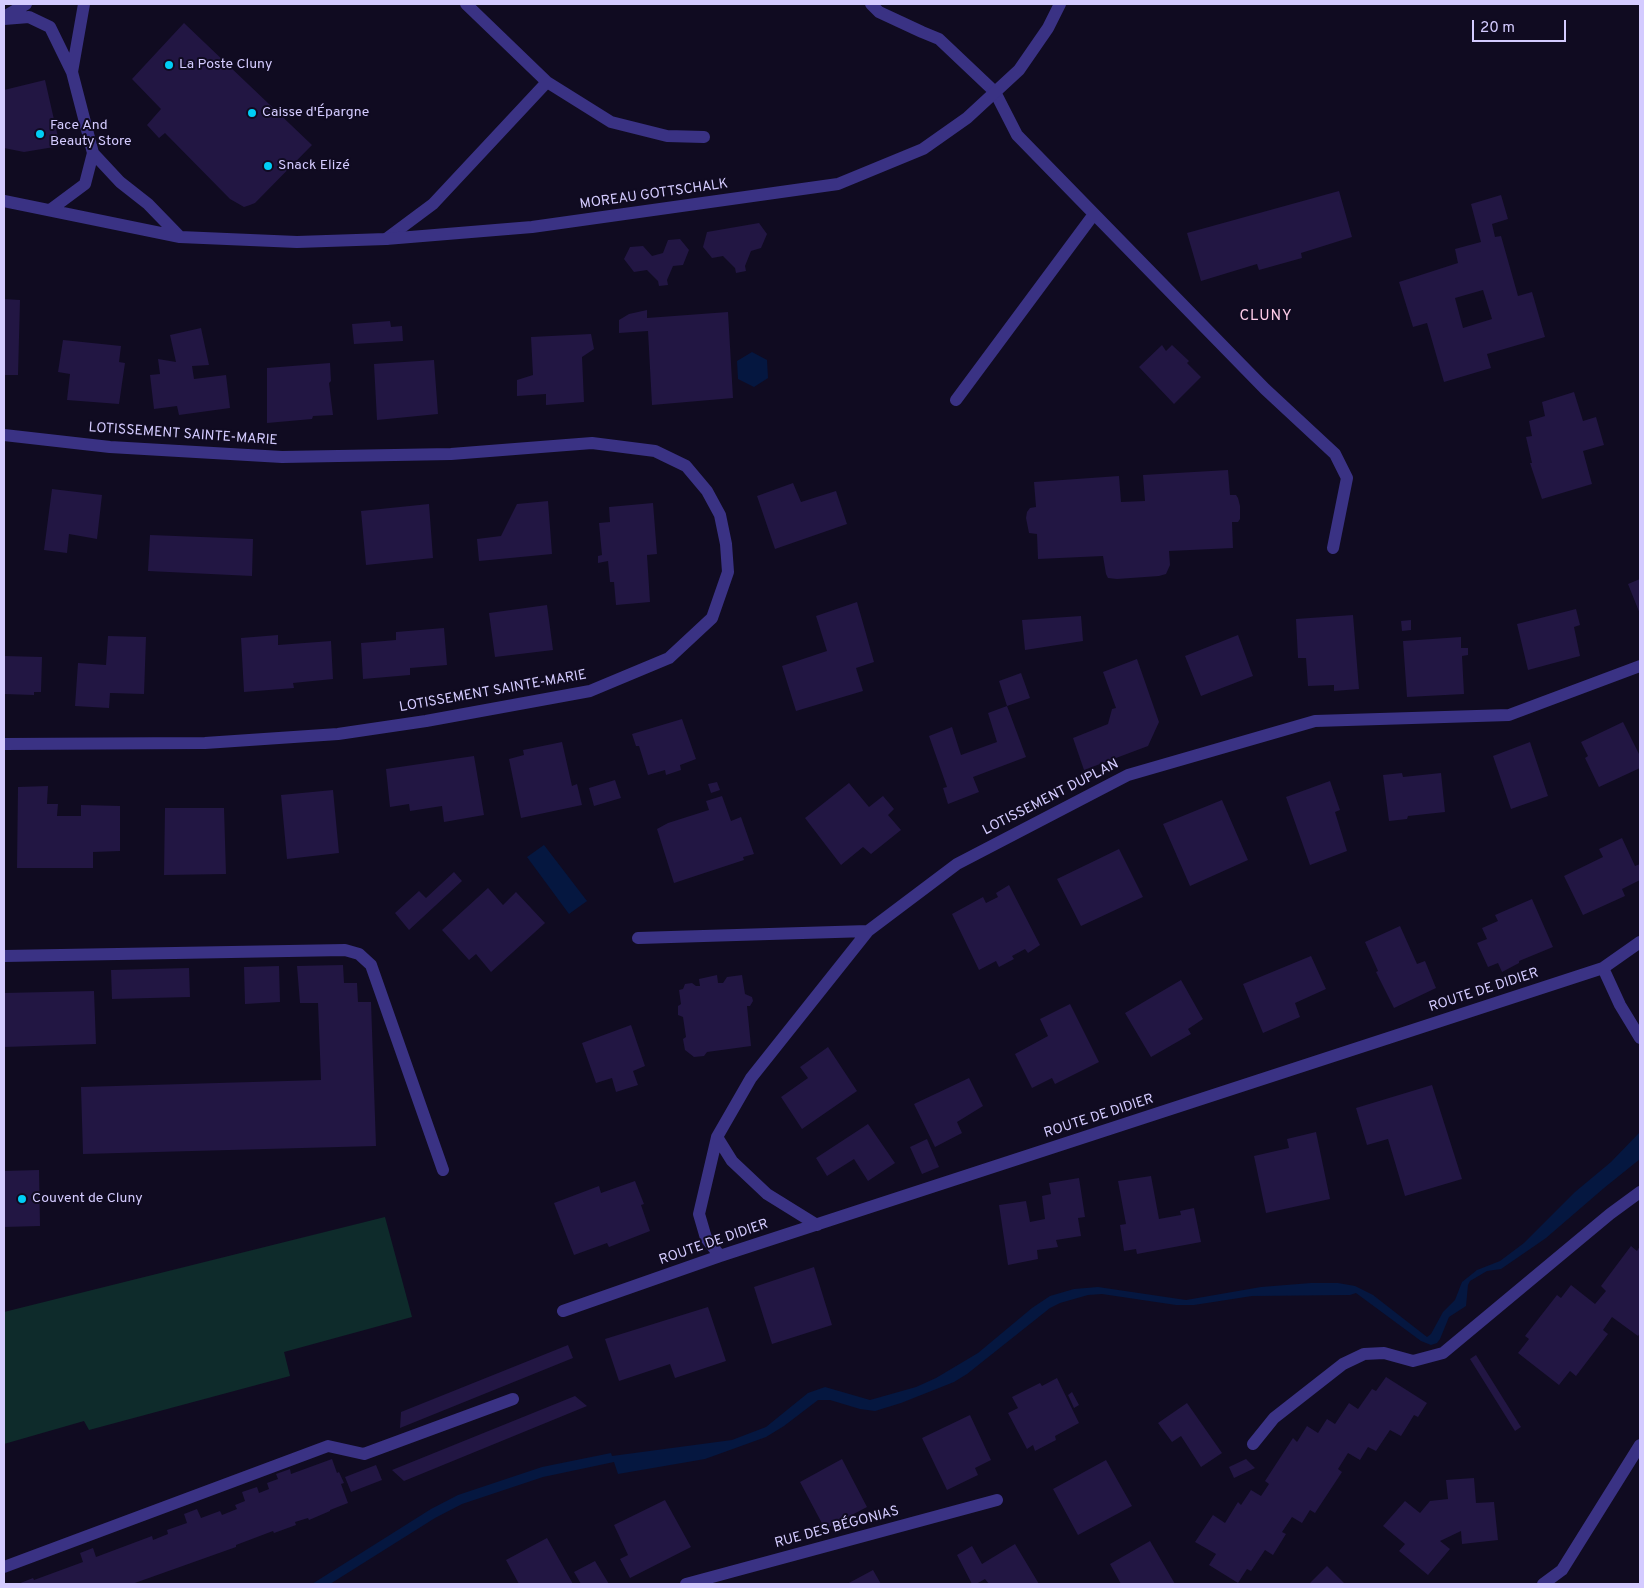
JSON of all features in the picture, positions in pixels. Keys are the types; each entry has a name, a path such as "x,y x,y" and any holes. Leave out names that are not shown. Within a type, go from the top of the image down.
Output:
{"street":[{"path":"4,18 26,4"},
{"path":"72,72 84,4"},
{"path":"466,4 547,82 610,122 667,136 704,137"},
{"path":"871,4 879,12 939,39 995,92 1017,135 1265,389 1336,454 1347,478 1333,548"},
{"name":"MOREAU GOTTSCHALK","path":"4,201 180,237 297,242 386,239 532,227 838,184 923,149 967,118 1019,70 1048,28 1060,4"},
{"path":"4,18 29,17 50,28 72,72 92,153 85,184 50,210"},
{"path":"386,239 433,204 547,82"},
{"path":"92,153 120,182 148,204 180,237"},
{"path":"956,400 1094,214"},
{"name":"LOTISSEMENT SAINTE-MARIE","path":"4,435 110,447 282,457 451,454 592,443 655,451 686,466 707,491 720,515 726,544 728,572 712,618 669,658 590,691 426,721 338,734 205,744 4,744"},
{"name":"LOTISSEMENT DUPLAN","path":"720,1256 706,1238 699,1214 717,1136 751,1078 868,931 957,864 1128,775 1315,721 1509,715 1640,666"},
{"path":"638,938 868,931"},
{"name":"ROUTE DE DIDIER","path":"563,1311 720,1256 1603,968 1640,942"},
{"path":"4,956 345,950 359,954 371,966 443,1170"},
{"path":"1603,968 1620,1005 1640,1038"},
{"path":"717,1136 732,1162 767,1194 817,1225"},
{"path":"1254,1444 1274,1418 1343,1364 1364,1354 1384,1353 1413,1361 1443,1353 1610,1214 1640,1192"},
{"path":"4,1567 328,1446 364,1454 513,1399"},
{"path":"1543,1584 1562,1570 1640,1445"},
{"name":"RUE DES BÉGONIAS","path":"686,1584 997,1500"}],"green space":[{"path":"385,1217 412,1317 284,1352 290,1376 89,1430 84,1421 4,1444 4,1312"}],"water":[{"path":"752,352 767,360 768,378 754,387 738,379 737,361"},
{"path":"544,845 587,901 569,914 527,857"},
{"path":"1640,1132 1640,1159 1546,1238 1501,1269 1487,1271 1470,1281 1466,1306 1449,1317 1437,1343 1431,1345 1421,1341 1356,1293 1350,1295 1252,1296 1194,1305 1176,1305 1102,1294 1088,1295 1050,1308 967,1374 954,1382 901,1403 875,1411 860,1409 830,1400 818,1400 766,1437 705,1459 618,1474 614,1462 543,1477 462,1504 435,1518 330,1584 312,1584 431,1509 458,1495 542,1467 611,1453 612,1456 732,1440 766,1427 808,1393 825,1387 870,1400 916,1387 936,1378 978,1353 1032,1308 1050,1296 1074,1289 1098,1287 1186,1300 1261,1287 1338,1283 1355,1286 1373,1295 1427,1337 1431,1334 1443,1312 1455,1300 1462,1282 1477,1270 1500,1261 1524,1243 1575,1192 1611,1162"}],"building":[{"path":"184,23 312,145 255,203 250,205 244,207 230,199 165,133 159,138 147,125 161,109 132,79"},
{"path":"45,80 60,146 24,152 4,148 4,90"},
{"path":"1339,191 1352,237 1301,253 1302,258 1259,270 1257,264 1201,281 1187,233"},
{"path":"1501,195 1508,219 1492,224 1495,237 1501,236 1518,296 1532,292 1545,337 1487,354 1491,368 1444,382 1427,323 1413,327 1399,282 1458,263 1455,249 1481,242 1471,204","holes":["1483,290 1492,319 1463,328 1455,298"]},
{"path":"759,223 767,234 761,248 751,251 745,266 746,271 736,273 735,268 723,256 712,258 703,247 707,232"},
{"path":"680,239 689,250 683,265 673,266 667,280 668,285 659,286 658,281 647,270 634,272 624,259 630,247 643,246 652,256 663,253 668,240"},
{"path":"4,299 20,300 18,375 4,375"},
{"path":"647,310 647,318 728,312 733,398 652,405 648,331 619,333 619,320 629,314"},
{"path":"390,321 391,327 402,326 403,341 354,344 352,324"},
{"path":"201,328 209,365 192,366 194,379 226,375 230,408 179,415 177,406 154,409 150,375 160,374 158,359 176,362 170,335"},
{"path":"591,334 594,349 582,357 584,402 546,405 546,394 517,396 517,380 533,375 531,337"},
{"path":"63,340 121,346 119,362 125,363 119,404 67,400 70,374 58,372"},
{"path":"1162,345 1166,351 1172,345 1189,361 1187,363 1201,377 1174,404 1139,367"},
{"path":"434,360 438,414 377,420 374,364"},
{"path":"330,363 331,381 329,383 333,415 267,423 267,368"},
{"path":"1574,392 1583,421 1596,417 1604,445 1583,451 1592,484 1542,499 1530,463 1532,463 1526,437 1532,436 1529,421 1545,416 1542,402"},
{"path":"1228,470 1230,495 1236,495 1240,506 1240,519 1238,522 1232,522 1233,548 1169,551 1170,565 1166,574 1117,579 1108,578 1103,556 1038,559 1037,534 1029,533 1026,518 1030,508 1036,507 1034,482 1119,476 1121,502 1145,501 1143,475"},
{"path":"793,483 801,502 836,491 847,524 775,549 757,496"},
{"path":"52,489 102,495 97,539 69,534 67,553 44,550"},
{"path":"548,501 552,554 479,561 477,539 501,536 517,504"},
{"path":"653,503 657,554 647,555 650,602 616,605 614,582 610,582 608,561 598,563 598,556 602,555 599,523 610,522 609,507"},
{"path":"429,504 433,558 366,565 361,511"},
{"path":"150,535 253,539 252,576 148,571"},
{"path":"1640,579 1640,614 1628,584"},
{"path":"857,602 874,662 856,668 863,691 796,711 782,666 827,651 816,616"},
{"path":"547,605 553,650 495,657 489,613"},
{"path":"1576,609 1580,625 1574,627 1580,656 1528,670 1517,624"},
{"path":"1353,615 1359,689 1334,691 1334,685 1308,686 1306,658 1298,658 1296,619"},
{"path":"1081,616 1083,641 1025,650 1022,620"},
{"path":"1411,620 1411,630 1402,631 1401,621"},
{"path":"444,628 447,665 410,668 410,675 363,679 361,643 396,640 396,632"},
{"path":"278,635 278,645 331,641 333,679 293,683 294,688 244,692 241,638"},
{"path":"1238,635 1253,676 1201,696 1185,656"},
{"path":"108,636 146,637 144,694 110,693 109,708 75,706 78,663 106,665"},
{"path":"1461,637 1461,648 1468,648 1468,655 1462,656 1464,694 1407,697 1403,641"},
{"path":"4,656 42,657 41,692 34,692 34,695 4,694"},
{"path":"1137,659 1159,722 1148,746 1084,770 1073,738 1108,724 1112,709 1116,708 1103,672"},
{"path":"1021,673 1030,698 1007,706 999,681"},
{"path":"1007,706 1026,757 973,777 979,792 948,804 943,788 947,787 929,736 952,727 961,755 997,742 988,713"},
{"path":"682,719 696,759 680,765 681,770 666,775 665,770 648,775 639,746 636,746 632,734"},
{"path":"1623,722 1640,756 1640,768 1599,787 1585,758 1588,756 1581,742"},
{"path":"562,742 572,786 577,784 582,805 521,818 509,759 524,755 523,750"},
{"path":"1530,742 1548,796 1511,809 1493,756"},
{"path":"474,756 484,815 444,822 442,806 410,811 409,804 390,807 386,769"},
{"path":"1402,773 1403,777 1441,773 1445,812 1408,816 1407,819 1389,821 1383,775"},
{"path":"615,780 621,798 594,806 589,788"},
{"path":"1330,781 1340,810 1335,812 1347,851 1310,865 1286,797"},
{"path":"717,782 720,790 711,793 708,784"},
{"path":"849,783 869,807 883,796 894,809 888,815 901,830 871,854 863,847 841,865 805,818"},
{"path":"48,786 47,804 58,804 57,816 81,816 81,805 120,806 120,851 93,852 93,868 17,868 18,787"},
{"path":"333,790 339,853 287,859 281,795"},
{"path":"722,796 731,821 741,817 754,854 743,857 744,860 674,883 657,829 668,823 709,810 706,801"},
{"path":"1222,800 1248,860 1190,886 1163,824"},
{"path":"165,808 224,808 226,874 164,875"},
{"path":"1622,838 1635,866 1640,864 1640,880 1622,889 1625,896 1583,915 1564,876 1603,857 1599,849"},
{"path":"1119,849 1143,897 1081,926 1057,879"},
{"path":"454,872 462,881 409,930 395,913 419,891 426,898"},
{"path":"1009,885 1040,945 1028,953 1025,949 1012,956 1014,959 999,967 996,961 979,970 952,914 983,897 986,903 998,897 996,893"},
{"path":"488,888 503,905 516,892 545,923 491,972 476,954 469,960 442,930"},
{"path":"1532,899 1553,947 1519,961 1519,963 1502,972 1498,963 1488,967 1477,943 1487,939 1482,928 1498,921 1495,915"},
{"path":"1400,926 1417,964 1425,961 1436,988 1394,1008 1376,972 1378,971 1365,942"},
{"path":"1311,956 1326,989 1295,1003 1300,1017 1263,1033 1243,984"},
{"path":"343,965 344,983 357,983 358,1002 371,1002 376,1146 83,1154 81,1087 321,1080 318,1003 300,1003 297,966"},
{"path":"279,966 280,1002 245,1004 244,967"},
{"path":"189,968 190,997 112,999 111,970"},
{"path":"717,975 718,983 723,983 727,977 742,975 745,994 752,997 753,1001 750,1006 747,1006 751,1046 707,1052 704,1056 694,1057 685,1050 683,1039 686,1037 683,1017 678,1015 678,1006 681,1004 679,990 683,989 685,984 692,983 700,986 699,979"},
{"path":"1181,980 1203,1019 1188,1029 1191,1034 1151,1057 1125,1013"},
{"path":"94,991 96,1044 4,1047 4,993"},
{"path":"1070,1004 1099,1062 1055,1084 1052,1078 1032,1088 1015,1054 1048,1036 1040,1019"},
{"path":"631,1025 645,1066 633,1071 638,1085 616,1092 612,1078 596,1083 582,1043"},
{"path":"828,1047 857,1091 802,1129 781,1097 808,1078 800,1067"},
{"path":"969,1078 983,1106 957,1122 962,1133 935,1147 914,1104"},
{"path":"1432,1085 1462,1179 1405,1196 1388,1139 1367,1145 1356,1108"},
{"path":"868,1124 895,1163 868,1181 854,1159 827,1176 816,1158"},
{"path":"1316,1132 1330,1199 1266,1213 1254,1156 1289,1148 1287,1139"},
{"path":"927,1139 939,1167 922,1174 910,1147"},
{"name":"Couvent de Cluny","path":"39,1170 40,1226 4,1227 4,1171"},
{"path":"1151,1176 1159,1219 1181,1215 1180,1211 1194,1208 1201,1242 1137,1254 1136,1249 1124,1251 1120,1225 1126,1224 1118,1181"},
{"path":"1079,1178 1085,1217 1078,1218 1081,1236 1056,1240 1058,1247 1037,1250 1038,1259 1008,1265 999,1205 1026,1201 1030,1222 1045,1219 1042,1196 1051,1194 1049,1183"},
{"path":"635,1181 644,1204 641,1205 650,1231 609,1247 607,1243 574,1255 554,1203 599,1186 601,1193"},
{"path":"1631,1246 1637,1251 1640,1246 1640,1333 1638,1336 1612,1317 1603,1330 1608,1334 1576,1376 1570,1371 1559,1385 1518,1353 1529,1339 1525,1336 1557,1295 1561,1298 1571,1285 1595,1304 1606,1291 1601,1286"},
{"path":"814,1267 832,1325 772,1344 754,1287"},
{"path":"708,1307 726,1361 675,1378 670,1364 619,1381 605,1339"},
{"path":"568,1345 573,1358 400,1428 401,1412"},
{"path":"1476,1355 1521,1427 1515,1431 1470,1359"},
{"path":"1386,1377 1427,1403 1418,1417 1414,1415 1401,1436 1390,1430 1376,1451 1368,1447 1360,1460 1348,1453 1338,1469 1342,1472 1315,1513 1310,1510 1302,1523 1292,1517 1282,1532 1286,1534 1273,1555 1265,1550 1251,1571 1247,1569 1238,1583 1209,1565 1216,1554 1195,1542 1213,1515 1225,1523 1238,1502 1241,1505 1251,1490 1261,1496 1269,1484 1265,1481 1293,1438 1297,1442 1307,1426 1318,1433 1327,1419 1335,1424 1349,1403 1358,1409 1372,1389 1376,1391"},
{"path":"1057,1378 1079,1423 1055,1436 1056,1440 1035,1451 1033,1445 1027,1449 1008,1413 1018,1408 1012,1397 1040,1383 1042,1386"},
{"path":"1072,1392 1079,1405 1074,1408 1068,1395"},
{"path":"575,1396 587,1406 404,1481 392,1470"},
{"path":"1187,1403 1222,1453 1201,1467 1181,1436 1172,1442 1158,1423"},
{"path":"970,1415 991,1460 975,1468 978,1475 947,1490 922,1438"},
{"path":"332,1459 337,1473 339,1472 344,1483 341,1484 348,1503 309,1520 308,1518 295,1522 296,1525 274,1533 273,1531 236,1545 236,1547 132,1584 18,1584 83,1562 80,1553 93,1548 96,1557 152,1536 153,1540 168,1534 167,1530 187,1523 184,1514 197,1509 201,1518 220,1511 222,1515 237,1509 235,1505 245,1501 242,1492 257,1487 259,1493 269,1489 267,1483 278,1479 276,1474 290,1469 291,1474"},
{"path":"842,1459 867,1507 825,1529 800,1482"},
{"path":"1246,1459 1255,1468 1234,1478 1229,1467"},
{"path":"1106,1460 1132,1506 1078,1535 1053,1489"},
{"path":"376,1465 382,1480 351,1492 345,1477"},
{"path":"1474,1478 1476,1503 1494,1502 1498,1540 1462,1544 1461,1531 1440,1541 1450,1549 1428,1575 1399,1551 1405,1544 1383,1526 1405,1501 1420,1513 1430,1501 1448,1499 1446,1480"},
{"path":"665,1500 691,1547 630,1578 620,1559 628,1555 614,1525"},
{"path":"547,1538 573,1584 519,1584 506,1560"},
{"path":"1150,1541 1175,1584 1121,1584 1110,1564"},
{"path":"1015,1544 1039,1584 989,1584 985,1579 972,1584 957,1555 972,1546 982,1564"},
{"path":"595,1561 609,1584 581,1584 574,1572"},
{"path":"1327,1566 1345,1584 1309,1584"},
{"path":"873,1570 881,1584 847,1584"}],"place":[{"name":"La Poste Cluny","path":"169,65"},
{"name":"Caisse d'Épargne","path":"252,113"},
{"name":"Face And Beauty Store","path":"40,134"},
{"name":"Snack Elizé","path":"268,166"},
{"name":"Couvent de Cluny","path":"22,1199"}],"district":[{"name":"CLUNY","path":"1266,317"}]}
